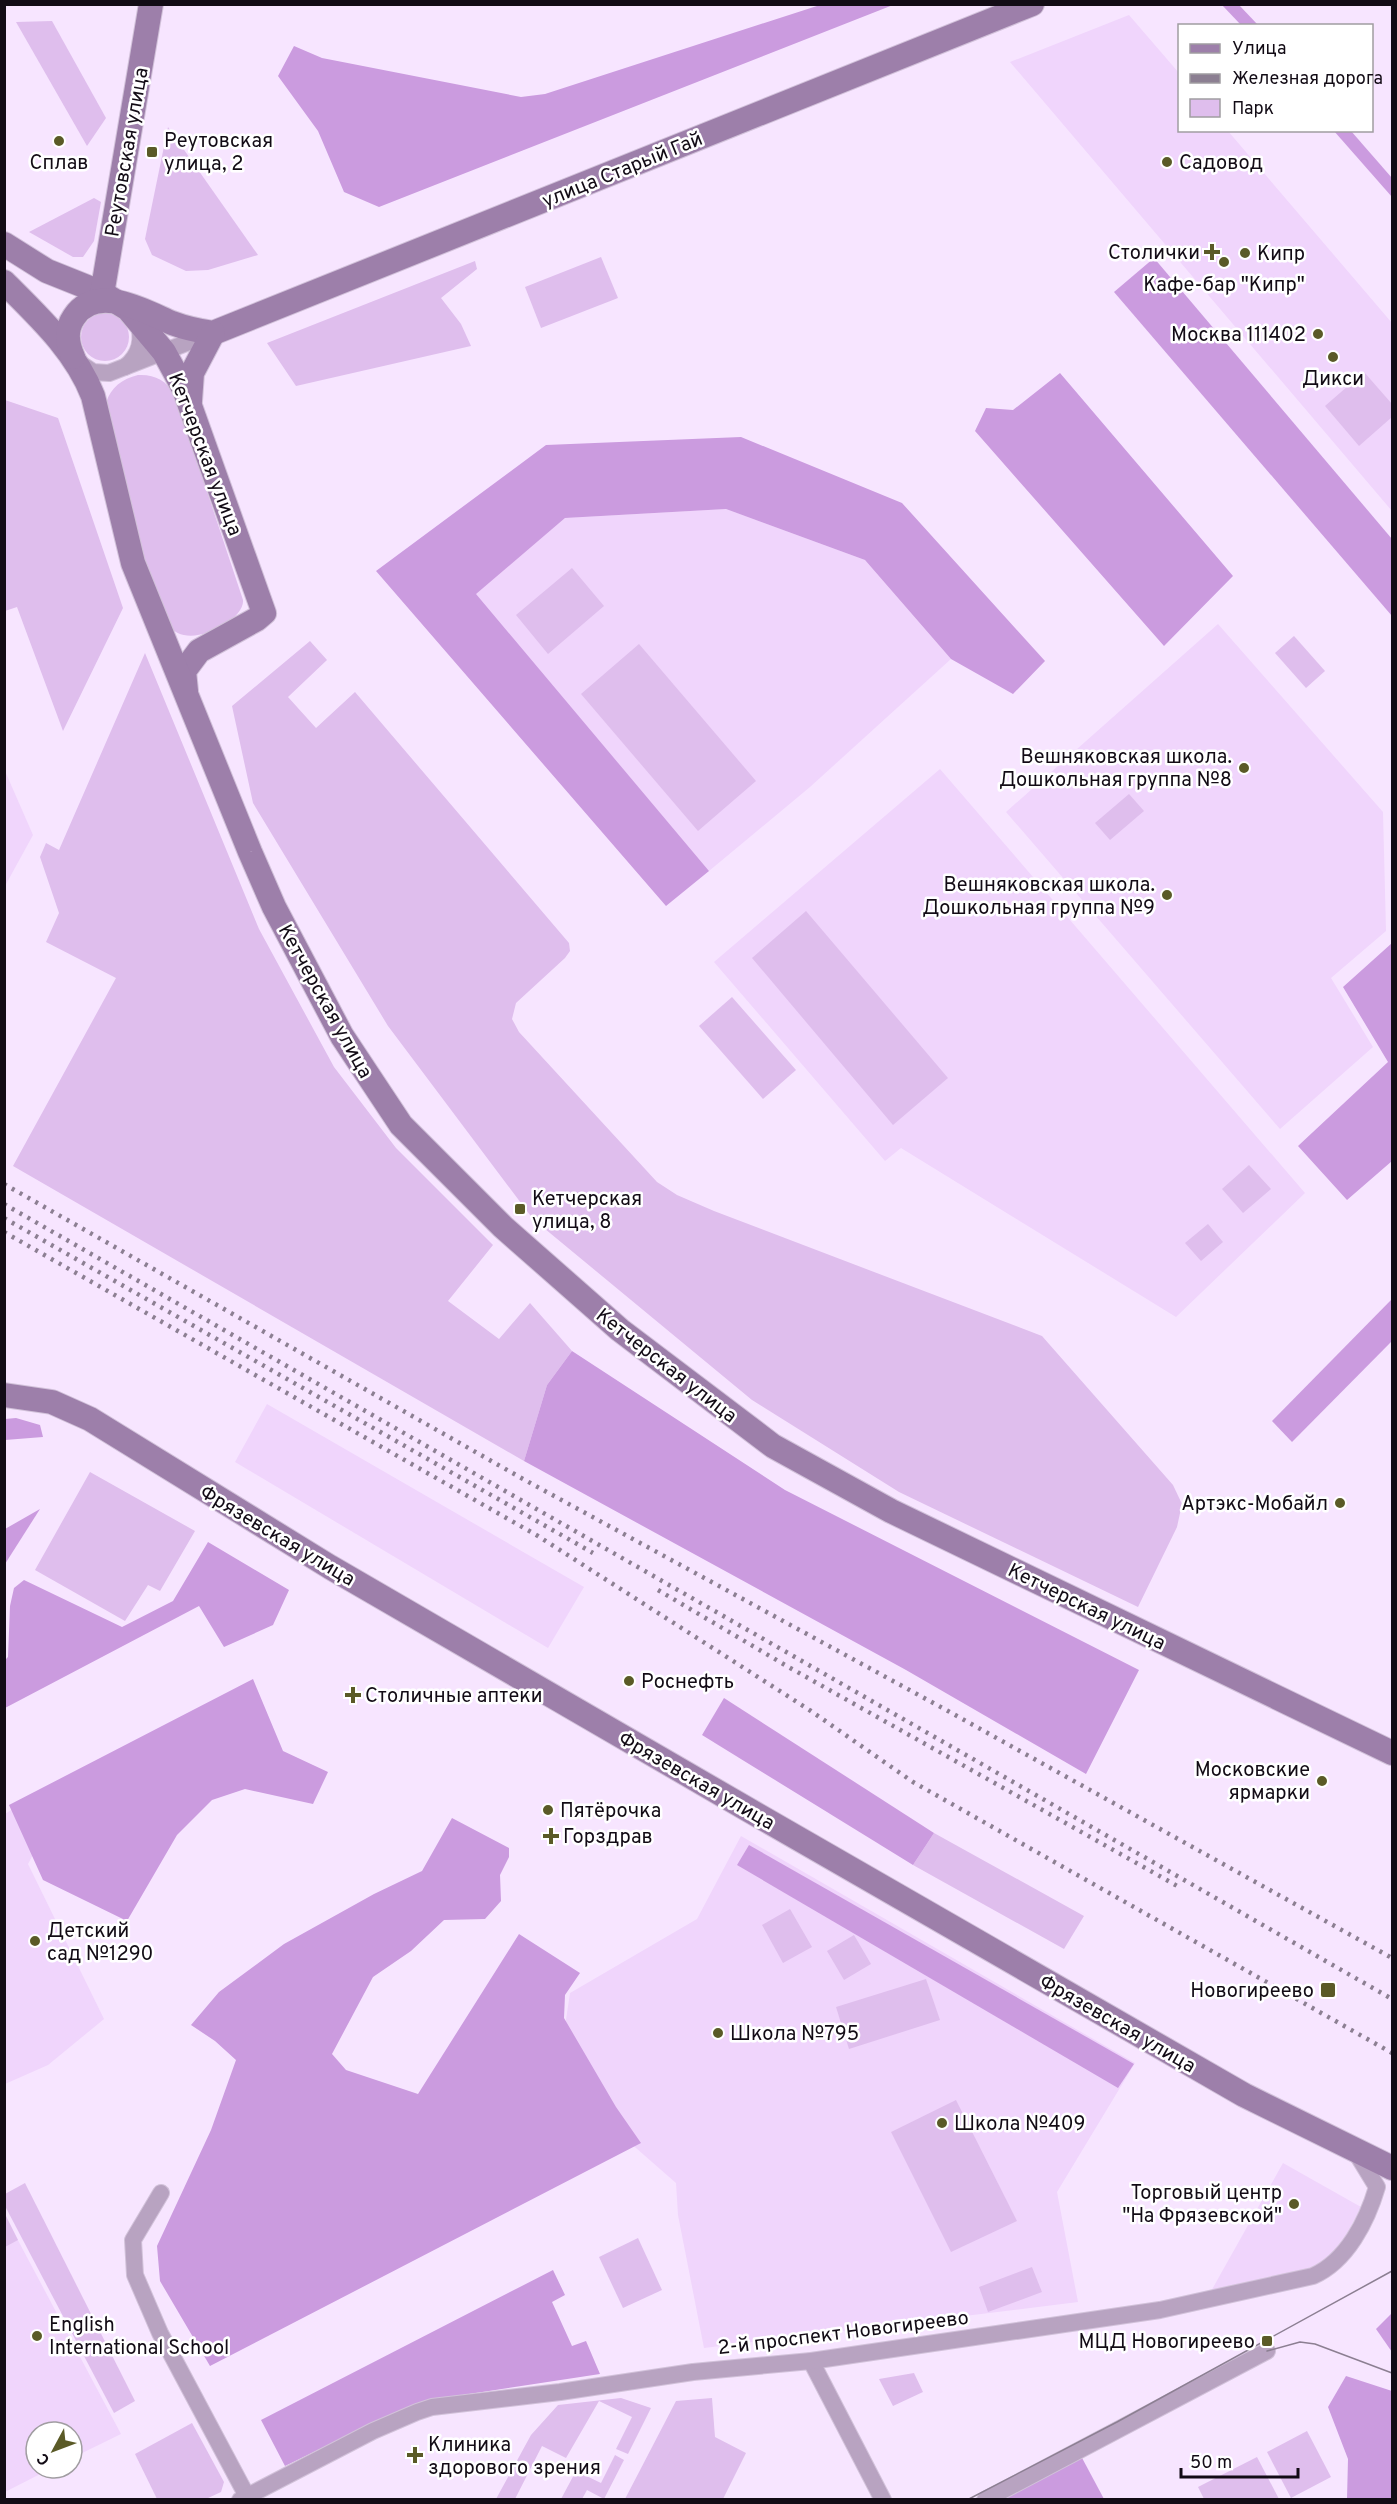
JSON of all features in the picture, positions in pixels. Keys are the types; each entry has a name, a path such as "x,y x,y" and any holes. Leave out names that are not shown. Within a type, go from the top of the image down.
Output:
{"main road":[{"name":"Реутовская улица","path":"114,303 151,4"},
{"name":"улица Старый Гай","path":"213,333 1032,4"},
{"path":"4,244 46,272 114,303 144,310 184,327 213,333 192,373 190,403"},
{"name":"Кетчерская улица","path":"4,282 73,357 93,396 133,563 157,627 274,907 342,1036 401,1125 503,1227 620,1330 773,1446 881,1506 1392,1753"},
{"path":"73,357 68,337 72,318 89,304 114,303"},
{"name":"Кетчерская улица","path":"114,303 164,352 177,374 190,403 264,613 193,657 184,671 185,688 192,710"},
{"name":"Кетчерская улица","path":"157,627 168,641 180,649 195,650 208,646"},
{"name":"Фрязевская улица","path":"4,1395 52,1402 90,1419 330,1567 1244,2095 1392,2168"},
{"path":"1354,2150 1392,2181"}],"street":[{"path":"114,303 141,336 138,351 129,364 116,371"},
{"name":"улица Старый Гай","path":"73,357 93,372 116,371 213,333"},
{"name":"2-й проспект Новогиреево","path":"245,2498 374,2431 432,2407 560,2392 693,2372 811,2361 1160,2310 1313,2276 1328,2268 1342,2255 1372,2206 1377,2187 1354,2150"},
{"path":"160,2193 133,2240 135,2275 160,2333 245,2498"},
{"path":"985,2499 1267,2351"},
{"path":"811,2361 883,2499"}],"shaded area":[{"path":"820,5 893,5 379,207 344,192 318,131 278,76 294,46 322,58 521,97 545,94"},
{"path":"1222,5 1239,5 1257,24 1240,24"},
{"path":"1129,15 1178,72 1178,132 1229,132 1392,323 1392,511 1010,62"},
{"path":"1335,132 1352,132 1392,178 1392,197"},
{"path":"1154,258 1392,539 1392,616 1114,292"},
{"path":"1060,373 1233,576 1164,646 975,431 986,408 1013,410"},
{"path":"741,437 902,503 1045,661 1013,694 951,659 865,560 726,509 565,518 476,594 709,871 666,906 376,571 546,445"},
{"path":"726,509 865,560 951,659 810,787 709,871 475,594 565,518"},
{"path":"1218,624 1383,812 1386,931 1331,978 1373,1047 1280,1129 1006,812"},
{"path":"940,769 1305,1193 1176,1317 901,1148 885,1161 714,962"},
{"path":"5,771 33,835 4,886"},
{"path":"1392,943 1392,1161 1347,1200 1298,1146 1388,1062 1343,987"},
{"path":"1392,1299 1392,1341 1292,1442 1272,1421"},
{"path":"572,1351 785,1490 1139,1670 1086,1774 906,1670 524,1461 547,1385"},
{"path":"267,1404 584,1587 548,1648 235,1462"},
{"path":"16,1418 40,1425 43,1437 5,1440 5,1419"},
{"path":"40,1509 5,1564 5,1529"},
{"path":"208,1542 289,1590 273,1625 224,1647 199,1606 5,1708 5,1660 8,1657 10,1606 14,1588 24,1580 122,1627 173,1601"},
{"path":"253,1679 283,1751 328,1772 313,1804 245,1789 212,1800 177,1835 127,1921 43,1880 9,1805"},
{"path":"724,1698 934,1833 913,1865 702,1735"},
{"name":"Детский сад №1290","path":"19,1805 38,1845 28,1864 104,2019 48,2065 5,2084 5,1814"},
{"path":"452,1818 509,1848 509,1857 500,1875 501,1901 485,1919 444,1920 411,1951 373,1977 332,2054 346,2070 418,2094 519,1934 580,1973 565,1995 564,2018 616,2107 641,2143 210,2366 160,2281 157,2246 211,2130 236,2060 215,2041 191,2025 219,1992 284,1944 374,1894 422,1871"},
{"path":"741,1836 1135,2063 1057,2192 1078,2302 704,2348 678,2215 676,2183 620,2134 564,2033 570,1993 697,1919"},
{"path":"749,1845 1134,2064 1118,2088 737,1865"},
{"path":"1283,2163 1361,2207 1337,2254 1320,2267 1210,2293"},
{"name":"English International School","path":"4,2214 121,2434 84,2452 84,2420 24,2420 24,2480 28,2480 5,2492"},
{"path":"553,2270 565,2295 552,2302 572,2346 586,2341 600,2374 430,2400 398,2411 285,2466 261,2420"},
{"path":"1392,2313 1392,2352 1376,2329"},
{"path":"1346,2376 1392,2391 1391,2499 1347,2499 1348,2459 1328,2407"},
{"path":"1081,2456 1104,2499 998,2500"}],"green space":[{"path":"52,21 106,118 87,146 16,22"},
{"path":"168,127 258,255 208,270 186,271 152,255 145,239"},
{"path":"94,198 101,202 94,241 83,257 73,257 29,232"},
{"path":"601,257 618,298 541,328 525,287"},
{"path":"475,261 477,269 441,298 461,324 471,346 296,386 267,343"},
{"path":"105,313 122,320 129,337 122,354 105,361 88,354 81,337 88,320"},
{"path":"1364,372 1392,404 1392,417 1359,446 1325,406"},
{"path":"138,375 159,379 168,385 175,395 243,600 241,609 224,625 199,635 187,636 176,632 169,624 147,571 125,487 106,403 111,392 118,385"},
{"path":"5,400 58,418 123,608 63,731 17,607 5,611"},
{"path":"572,568 604,606 548,654 516,615"},
{"path":"1294,636 1325,671 1306,688 1275,653"},
{"path":"310,641 327,660 288,697 316,728 355,692 569,943 570,951 565,958 516,1003 512,1019 519,1032 657,1182 677,1195 714,1211 1042,1336 1173,1485 1182,1504 1177,1527 1138,1607 899,1492 752,1400 533,1219 388,1026 253,803 232,706"},
{"path":"639,644 756,781 698,831 581,694"},
{"path":"145,653 259,929 334,1067 396,1148 493,1245 448,1301 499,1339 530,1303 572,1351 547,1385 524,1461 13,1166 116,978 46,942 59,913 40,857 46,843 59,850"},
{"path":"1129,794 1144,811 1110,840 1095,823"},
{"path":"806,911 948,1078 893,1125 752,958"},
{"path":"732,997 796,1070 763,1099 699,1026"},
{"path":"1249,1165 1271,1189 1243,1213 1222,1189"},
{"path":"1208,1224 1223,1242 1201,1261 1185,1243"},
{"path":"90,1472 195,1531 160,1591 148,1585 125,1621 35,1570"},
{"path":"934,1833 1084,1916 1064,1949 913,1865"},
{"path":"790,1909 812,1947 783,1963 762,1925"},
{"path":"854,1935 871,1964 844,1980 827,1951"},
{"path":"926,1979 940,2020 849,2049 836,2007"},
{"path":"956,2100 1017,2221 951,2252 891,2132"},
{"path":"25,2183 135,2401 114,2413 5,2206 5,2194"},
{"path":"5,2214 18,2240 4,2247"},
{"path":"638,2238 662,2290 623,2308 599,2257"},
{"path":"1032,2267 1042,2292 988,2312 979,2287"},
{"path":"914,2373 923,2392 893,2406 879,2379"},
{"path":"621,2398 651,2408 628,2454 616,2449 632,2417 599,2401 566,2458 542,2446 515,2499 496,2499 531,2435 558,2405"},
{"path":"712,2398 715,2437 746,2453 723,2499 625,2499 676,2401"},
{"path":"192,2423 224,2482 221,2492 206,2499 157,2499 135,2454"},
{"path":"1307,2431 1331,2477 1291,2498 1267,2452"},
{"path":"615,2455 624,2460 604,2499 587,2490 582,2499 561,2499 576,2471 601,2483"},
{"path":"1257,2457 1279,2499 1204,2499 1198,2487"}],"tram line":[{"path":"967,2500 1117,2422 1392,2271"},
{"path":"1267,2351 1300,2342 1315,2344 1392,2373"}],"railway":[{"path":"4,1184 523,1479 948,1711 1392,1958"},
{"path":"4,1204 1392,1999"},
{"path":"4,1218 593,1553"},
{"path":"4,1232 538,1536 811,1711 913,1782 1392,2053"},
{"path":"658,1590 785,1665 1179,1887"}],"place":[{"name":"Сплав","path":"59,141"},
{"name":"Реутовская улица, 2","path":"152,152"},
{"name":"Садовод","path":"1167,162"},
{"name":"Столички","path":"1212,252"},
{"name":"Кипр","path":"1245,253"},
{"name":"Кафе-бар \"Кипр\"","path":"1224,262"},
{"name":"Москва 111402","path":"1318,334"},
{"name":"Дикси","path":"1333,357"},
{"name":"Вешняковская школа. Дошкольная группа №8","path":"1244,768"},
{"name":"Вешняковская школа. Дошкольная группа №9","path":"1167,895"},
{"name":"Кетчерская улица, 8","path":"520,1209"},
{"name":"Артэкс-Мобайл","path":"1340,1503"},
{"name":"Роснефть","path":"629,1681"},
{"name":"Столичные аптеки","path":"353,1695"},
{"name":"Московские ярмарки","path":"1322,1781"},
{"name":"Пятёрочка","path":"548,1810"},
{"name":"Горздрав","path":"551,1836"},
{"name":"Детский сад №1290","path":"35,1941"},
{"name":"Новогиреево","path":"1328,1990"},
{"name":"Школа №795","path":"718,2033"},
{"name":"Школа №409","path":"942,2123"},
{"name":"Торговый центр \"На Фрязевской\"","path":"1294,2204"},
{"name":"English International School","path":"37,2336"},
{"name":"МЦД Новогиреево","path":"1267,2341"},
{"name":"Клиника здорового зрения","path":"415,2455"}]}
